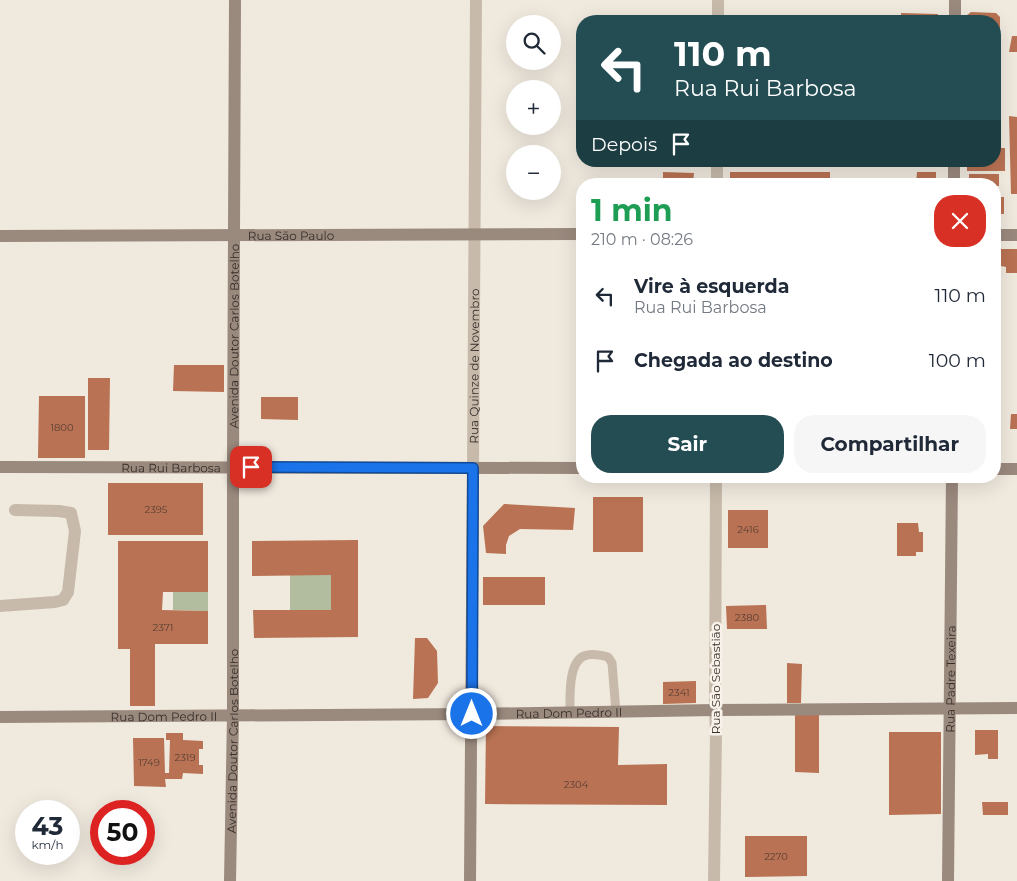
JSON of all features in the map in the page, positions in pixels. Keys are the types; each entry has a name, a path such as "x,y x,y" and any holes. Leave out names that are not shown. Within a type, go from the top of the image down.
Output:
{"main road":[{"name":"Avenida Doutor Carlos Botelho","path":"230,881 233,715 232,467 235,0"},
{"path":"955,0 955,15"},
{"name":"Rua São Paulo","path":"0,236 576,234"},
{"path":"1001,235 1017,235"},
{"name":"Rua Rui Barbosa","path":"0,467 576,468"},
{"name":"Rua Quinze de Novembro","path":"470,881 473,468"},
{"path":"1001,469 1017,469"},
{"name":"Rua Padre Texeira","path":"948,881 952,483"},
{"name":"Rua Dom Pedro II","path":"0,716 472,714 1017,708"}],"street":[{"name":"Rua Quinze de Novembro","path":"473,468 476,0"},
{"path":"718,0 718,15"},
{"name":"Rua São Sebastião","path":"714,881 716,483"},
{"path":"0,606 54,602 62,600 68,592 75,531 71,514 59,511 15,510"}],"lane":[{"path":"570,712 571,678 575,662 583,656 594,654 608,656 612,663 616,712"}],"green space":[{"path":"290,575 331,575 331,610 290,610"},
{"path":"173,592 208,592 208,611 173,610"}],"building":[{"path":"971,12 996,13 998,15 967,15"},
{"path":"901,13 938,14 938,15 901,15"},
{"path":"1012,36 1017,36 1017,52 1009,52"},
{"path":"1009,116 1017,117 1017,194 1011,194"},
{"path":"1001,148 1005,148 1005,171 967,171 967,167 1001,167"},
{"path":"663,172 694,173 694,178 663,178"},
{"path":"730,172 830,172 830,178 730,178"},
{"path":"917,172 936,172 936,178 916,178"},
{"path":"969,174 999,174 999,178 969,178"},
{"path":"1001,197 1004,197 1004,214 1001,214"},
{"path":"1001,249 1017,249 1017,273 1006,273 1006,267 1001,266"},
{"path":"174,365 224,365 224,392 173,391"},
{"path":"88,378 110,378 109,450 88,450"},
{"path":"39,396 85,396 85,458 38,458"},
{"path":"261,397 298,397 298,420 261,419"},
{"path":"1011,414 1017,414 1017,429 1010,429"},
{"path":"108,483 203,483 203,535 108,535"},
{"path":"593,497 643,497 643,552 593,552"},
{"path":"504,504 575,508 573,530 520,529 509,536 506,554 486,553 483,526"},
{"path":"728,510 768,510 768,548 728,548"},
{"path":"897,523 918,523 919,532 923,532 923,552 916,552 916,556 897,556"},
{"path":"358,540 358,637 254,638 253,610 331,610 331,575 252,576 252,541"},
{"path":"118,541 208,541 208,592 163,592 162,610 208,611 208,644 155,644 155,706 130,706 130,649 118,649"},
{"path":"483,577 545,577 545,605 483,605"},
{"path":"766,605 767,629 727,629 726,606"},
{"path":"415,638 427,638 437,651 438,683 428,698 413,699"},
{"path":"787,663 802,664 801,703 787,703"},
{"path":"696,681 696,703 663,704 663,682"},
{"path":"795,714 819,714 819,773 795,772"},
{"path":"486,726 619,727 618,765 667,764 667,805 485,804"},
{"path":"975,730 998,730 998,759 988,759 988,754 975,755"},
{"path":"889,732 941,732 941,814 889,815"},
{"path":"166,733 183,733 183,740 203,741 203,749 199,749 199,765 203,765 203,774 183,773 182,779 165,779 166,787 134,786 133,738 164,738 165,773 169,773 170,740 166,740"},
{"path":"982,802 1008,802 1008,815 983,815"},
{"path":"745,836 807,836 807,876 745,877"}],"route":[{"path":"251,467 473,468 472,714"}]}
